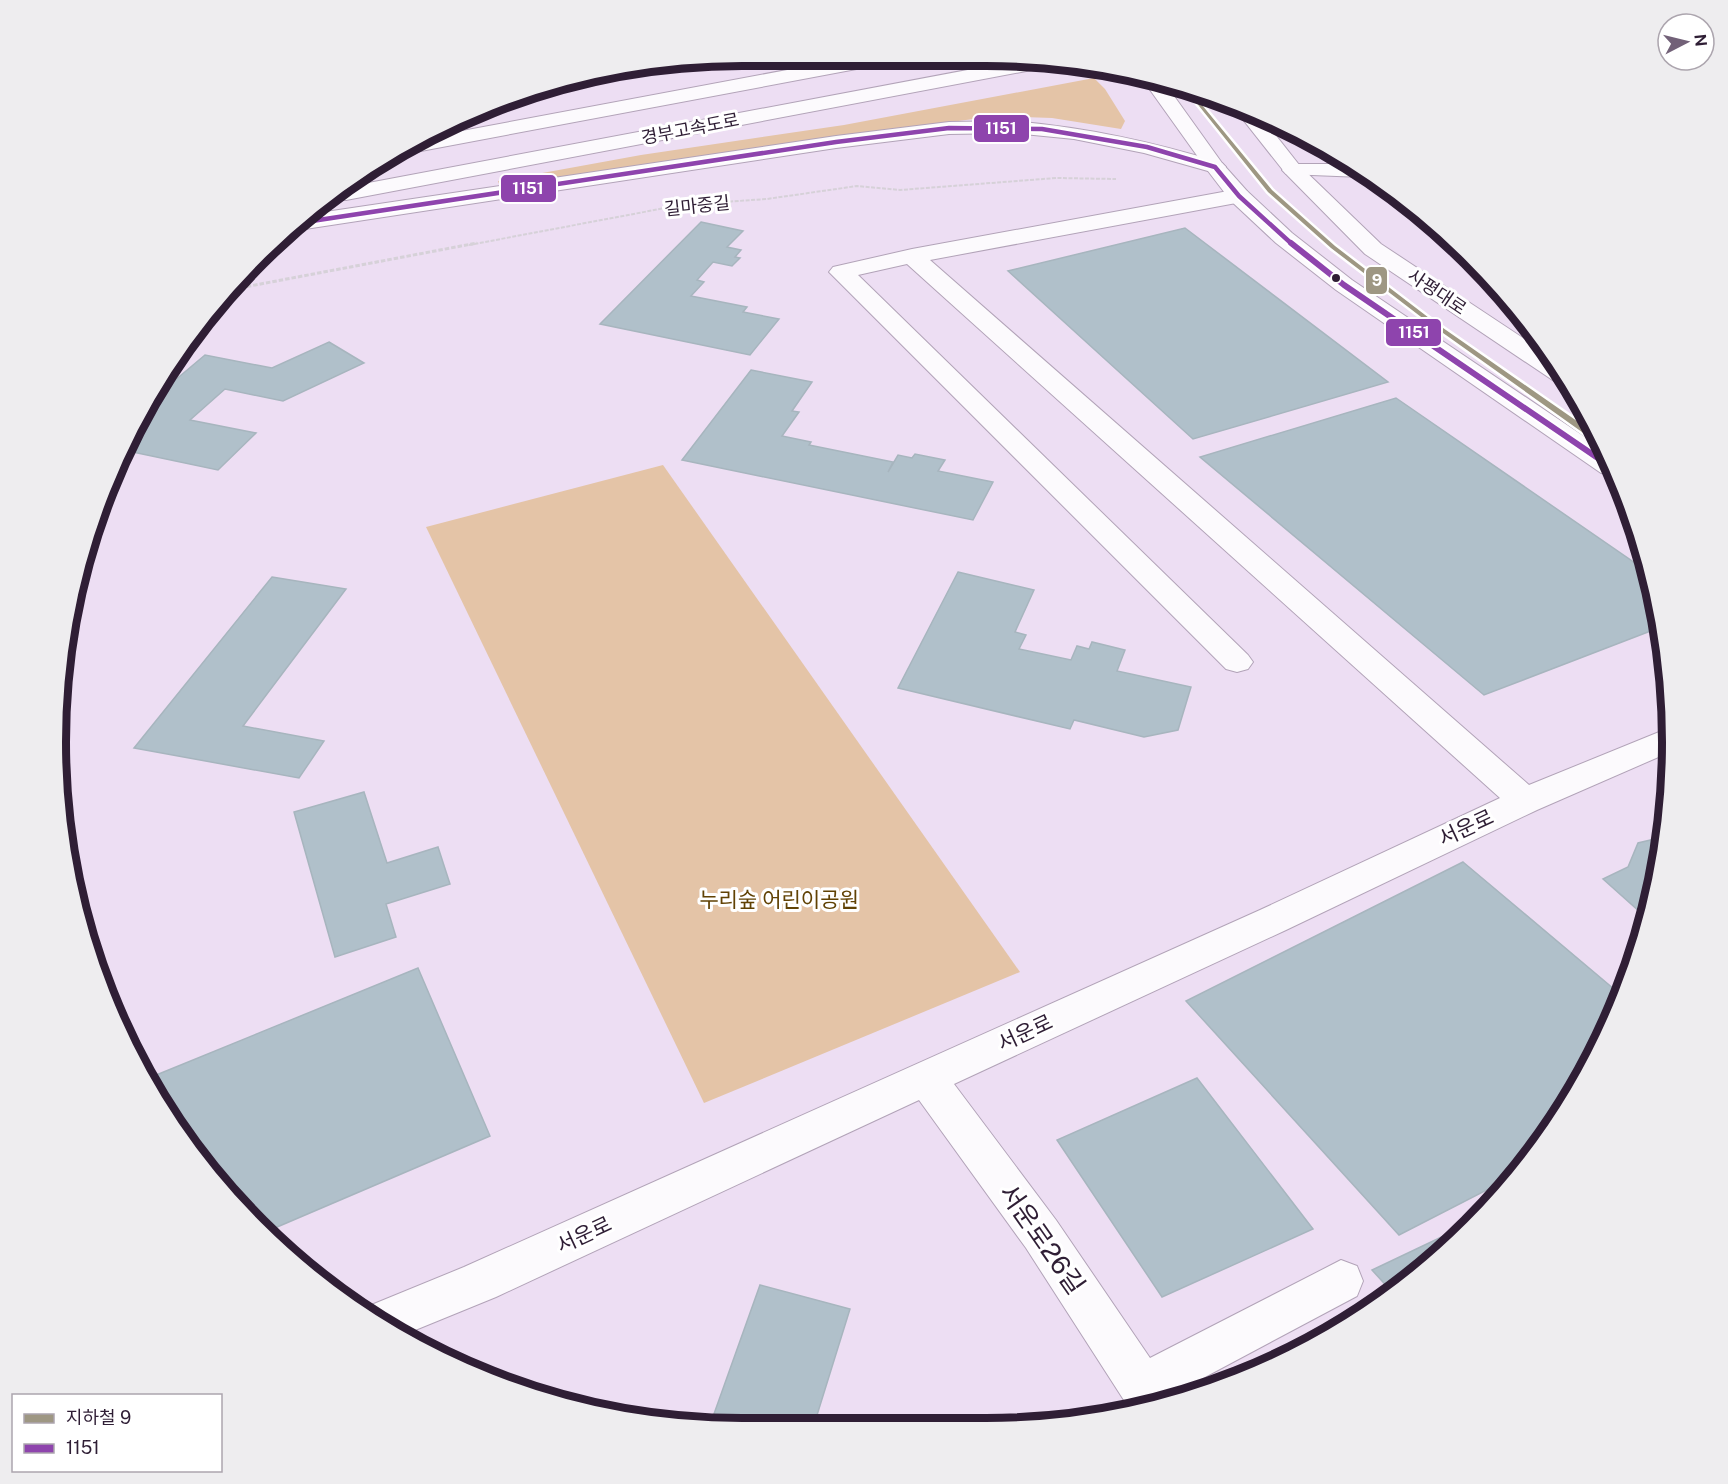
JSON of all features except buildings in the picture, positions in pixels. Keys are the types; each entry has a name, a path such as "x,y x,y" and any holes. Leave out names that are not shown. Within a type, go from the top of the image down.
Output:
{"main road":[{"name":"경부고속도로","path":"429,143 841,66"},
{"name":"경부고속도로","path":"346,195 1017,67"},
{"path":"1159,89 1239,196 1284,238 1344,285 1600,459"},
{"name":"사평대로","path":"1256,122 1293,170 1373,249 1548,366"},
{"path":"312,221 824,144 949,128 1013,127 1074,133 1147,147 1215,166"},
{"path":"1293,170 1347,171"},
{"path":"1237,662 841,272 912,256 1239,196"},
{"path":"912,256 1525,801"},
{"name":"서운로","path":"390,1319 480,1282 1273,920 1525,801 1662,742"},
{"name":"서운로26길","path":"926,1078 1041,1234 1148,1394"},
{"path":"1148,1394 1341,1281"}],"path":[{"name":"길마중길","path":"242,288 681,206 767,199 857,186 900,190 1056,178 1122,179"}],"green space":[{"path":"672,70 579,86 610,79"},
{"path":"1094,78 1105,89 1125,121 1121,129 1052,118 997,116 500,187 498,181 641,155 844,125"},
{"name":"누리숲 어린이공원","path":"663,465 1020,972 704,1103 426,527"}],"metro line":[{"name":"9","path":"1195,100 1270,191 1333,247 1431,322 1585,430"}],"transit line":[{"name":"1151","path":"312,221 836,142 949,128 1042,129 1109,139 1147,147 1215,167 1239,196 1284,238 1344,285 1600,459"}]}
